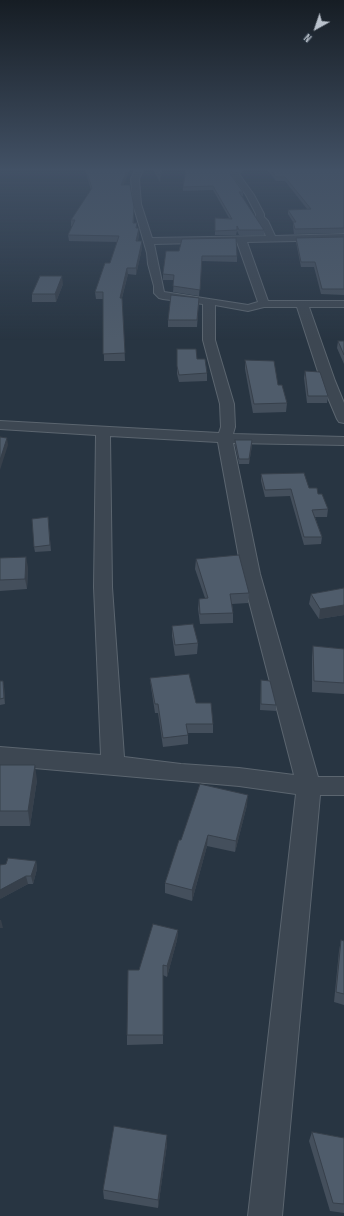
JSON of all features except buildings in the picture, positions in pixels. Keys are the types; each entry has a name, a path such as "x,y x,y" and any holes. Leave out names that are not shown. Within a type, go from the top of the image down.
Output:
{"street":[{"path":"146,227 152,253 152,264 159,286 159,293 163,296 209,301 248,308 264,304 344,304"},
{"path":"265,227 272,239"},
{"path":"148,240 272,239 344,236"},
{"path":"241,239 264,304"},
{"path":"209,301 209,340 215,358 218,379 227,404 228,427 225,438 251,574 309,786 265,1216"},
{"path":"302,304 328,381 344,419"},
{"path":"0,425 225,438 344,441"},
{"path":"103,431 103,587 113,765"},
{"path":"0,756 113,765 182,774 239,777 309,786 344,786"}]}
